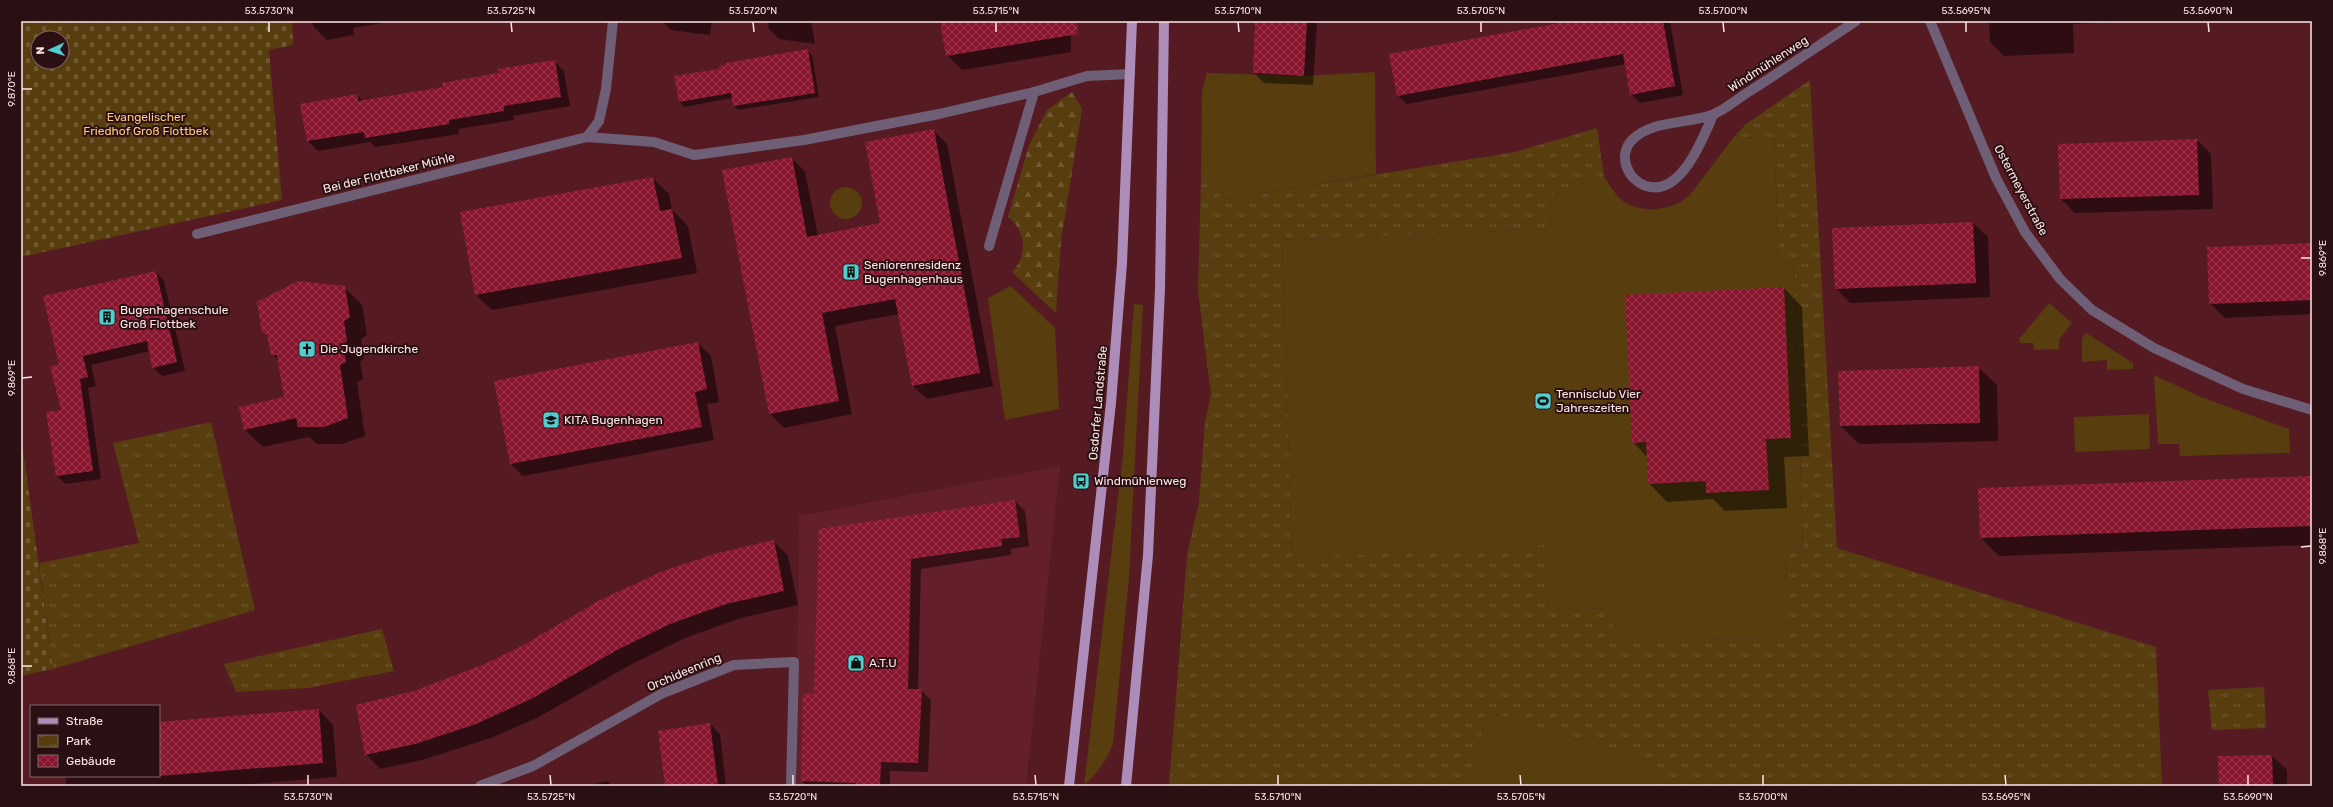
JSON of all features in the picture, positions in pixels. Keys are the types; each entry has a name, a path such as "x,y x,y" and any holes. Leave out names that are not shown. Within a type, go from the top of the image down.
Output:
{"main road":[{"name":"Osdorfer Landstraße","path":"1069,786 1112,403 1122,263 1132,21"},
{"path":"1126,786 1149,539 1160,289 1164,21"}],"street":[{"path":"587,136 599,121 602,109 610,60 613,21"},
{"name":"Windmühlenweg","path":"1713,115 1696,154 1670,182 1659,186 1648,186 1636,181 1630,173 1625,155 1627,146 1641,133 1713,115 1856,21"},
{"name":"Ostermeyerstraße","path":"1930,21 1996,178 2025,232 2060,279 2092,310 2154,348 2243,390 2312,410"},
{"name":"Bei der Flottbeker Mühle","path":"197,234 587,136 654,142 694,155 804,140 1034,92 1087,76 1130,74"},
{"path":"989,246 1034,92"},
{"name":"Orchideenring","path":"480,786 532,766 662,693 734,665 794,662 791,786"}],"shaded area":[{"path":"1060,466 1026,786 797,786 799,516"}],"green space":[{"name":"Evangelischer Friedhof Groß Flottbek","path":"21,21 292,21 293,45 269,50 282,200 21,257"},
{"path":"1375,72 1376,174 1226,199 1201,180 1202,91 1207,73 1304,76"},
{"path":"1810,80 1837,548 2156,647 2162,786 1649,786 1655,763 1488,712 1466,786 1169,786 1187,555 1199,502 1205,423 1211,394 1198,291 1201,180 1226,199 1515,152 1597,128 1604,176 1549,196 1551,229 1282,240 1292,558 1547,545 1549,610 1613,608 1613,640 1788,638 1786,551 1803,550 1794,259 1779,258 1774,137 1733,138 1746,124"},
{"path":"1072,92 1082,109 1061,241 1056,313 1012,272 1021,258 1023,243 1014,222 1008,217 1029,145 1047,110"},
{"name":"Tennisclub Vier Jahreszeiten","path":"1774,137 1779,258 1794,258 1803,550 1786,551 1789,638 1613,640 1612,608 1549,610 1546,545 1292,559 1282,240 1551,229 1549,196 1604,176 1617,196 1623,201 1639,208 1665,208 1682,201 1689,196 1733,138"},
{"path":"843,187 849,187 858,191 862,203 858,215 849,219 843,219 834,215 830,206 830,200 834,191"},
{"path":"1011,286 1055,328 1059,409 1005,420 988,298"},
{"path":"2049,303 2072,323 2059,340 2059,349 2034,350 2033,343 2020,343 2019,339"},
{"path":"1134,304 1143,305 1129,577 1113,744 1102,766 1084,785 1123,455"},
{"path":"2086,333 2133,363 2133,369 2107,370 2107,360 2082,362 2082,338"},
{"path":"2154,375 2201,397 2289,429 2290,453 2180,456 2179,444 2158,444"},
{"path":"2149,414 2150,449 2075,452 2074,417"},
{"path":"211,422 255,610 53,669 39,563 139,543 113,443"},
{"path":"21,435 53,669 21,676"},
{"path":"382,629 394,671 308,688 236,692 224,664"},
{"path":"2264,687 2266,728 2212,730 2208,690"},
{"path":"1488,712 1656,763 1649,786 1466,786"}],"building":[{"path":"940,21 1077,21 1078,34 946,56"},
{"path":"1255,21 1307,21 1304,76 1253,73"},
{"path":"1570,21 1663,21 1675,86 1630,95 1623,54 1397,96 1389,54"},
{"path":"808,49 815,93 733,106 731,93 679,102 674,76 719,69 719,66 726,65 726,63"},
{"path":"555,60 561,97 504,106 504,111 449,120 449,124 365,138 364,132 307,141 300,104 358,94 358,101 443,87 442,83 498,73 498,69"},
{"name":"Seniorenresidenz Bugenhagenhaus","path":"934,129 980,373 912,386 895,299 822,313 839,401 769,414 722,170 792,157 807,237 880,223 865,142"},
{"path":"2197,139 2199,195 2060,199 2058,144"},
{"path":"653,177 660,211 672,209 682,258 475,295 460,212"},
{"path":"1973,222 1976,283 1835,289 1832,228"},
{"path":"2312,243 2312,300 2209,304 2207,247"},
{"name":"Bugenhagenschule Groß Flottbek","path":"156,271 177,362 152,368 147,341 83,356 88,377 80,379 93,471 56,476 46,412 61,410 50,366 59,365 43,296"},
{"name":"Die Jugendkirche","path":"298,281 345,286 350,317 344,321 347,341 343,344 346,362 340,365 348,418 324,427 298,427 296,418 244,430 239,407 284,397 277,355 271,355 267,335 262,333 257,302"},
{"path":"1784,287 1791,438 1766,439 1769,490 1706,493 1706,481 1648,484 1646,442 1632,443 1625,295"},
{"path":"698,342 707,389 695,392 702,427 510,464 494,381"},
{"path":"1979,366 1980,423 1840,426 1838,371"},
{"path":"2312,476 2312,526 1980,538 1978,488"},
{"name":"A.T.U","path":"1015,500 1020,537 1001,539 1002,546 911,559 908,689 922,689 918,763 881,762 880,786 857,785 856,783 801,781 803,694 814,693 819,529"},
{"path":"774,540 784,591 726,604 670,624 617,650 533,698 476,724 415,744 365,755 356,705 414,691 487,663 522,646 598,601 663,571 718,553"},
{"path":"319,709 323,763 160,776 160,722"},
{"path":"710,723 718,786 665,786 658,731"},
{"path":"2272,755 2273,786 2219,786 2218,756"}],"place":[{"name":"Seniorenresidenz Bugenhagenhaus","path":"851,272"},
{"name":"Bugenhagenschule Groß Flottbek","path":"107,317"},
{"name":"Die Jugendkirche","path":"307,349"},
{"name":"Tennisclub Vier Jahreszeiten","path":"1543,401"},
{"name":"KITA Bugenhagen","path":"551,420"},
{"name":"Windmühlenweg","path":"1081,481"},
{"name":"A.T.U","path":"856,663"}]}
